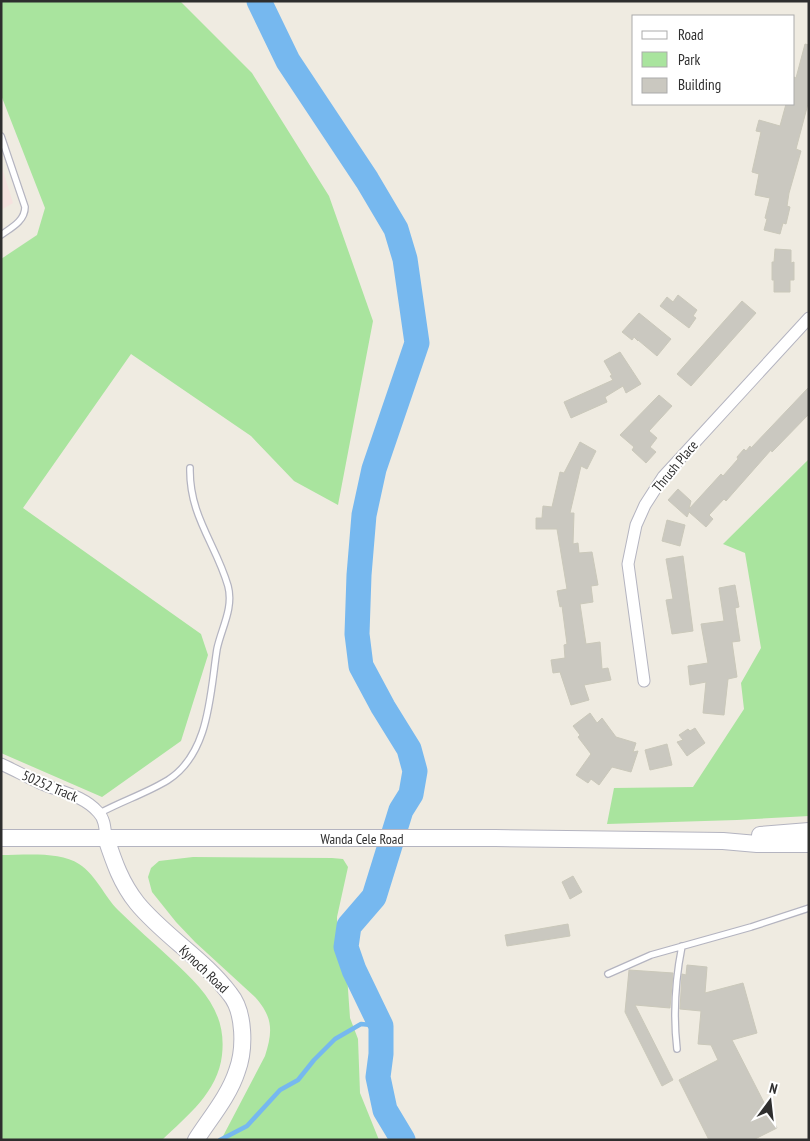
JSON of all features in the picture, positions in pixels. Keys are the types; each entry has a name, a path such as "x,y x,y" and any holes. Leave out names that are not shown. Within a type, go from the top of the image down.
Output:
{"street":[{"name":"Thrush Place","path":"644,681 628,564 636,525 645,505 663,477 809,318"},
{"name":"50252 Track","path":"1,764 41,784 82,799 100,813"},
{"path":"100,813 104,823 106,838"},
{"name":"Wanda Cele Road","path":"723,841 741,837 809,831"},
{"name":"Wanda Cele Road","path":"1,838 495,838 809,844"},
{"name":"Kynoch Road","path":"106,838 123,883 138,903 157,924 232,995 238,1011 242,1027 242,1047 238,1070 231,1087 196,1140"}],"lane":[{"path":"1,136 25,207 25,212 20,221 1,235"},
{"path":"100,813 169,779 180,769 196,746 206,717 218,646 229,604 224,573 196,512 190,482 190,468"},
{"path":"608,974 651,955 809,908"},
{"path":"677,1049 674,1024 675,999 682,946"}],"shaded area":[{"path":"1,164 13,203 1,210"}],"green space":[{"path":"1,1 180,1 252,73 329,196 373,321 338,505 294,481 251,436 131,354 23,508 201,634 208,655 181,741 102,797 1,753 1,259 37,235 45,208 1,95"},
{"path":"809,459 809,816 607,824 614,788 693,787 744,709 741,683 761,648 745,553 723,544"},
{"path":"1,855 52,855 79,864 91,874 118,910 182,969 210,1001 220,1025 222,1039 222,1055 219,1068 208,1092 191,1112 162,1140 1,1140"},
{"path":"193,857 343,859 348,867 337,917 337,933 347,975 350,1018 358,1039 360,1093 379,1140 221,1140 265,1056 270,1025 265,1011 255,997 195,942 152,892 148,877 151,868 159,861"}],"building":[{"path":"805,44 809,45 809,100 796,149 801,151 789,193 787,206 790,207 786,224 783,223 780,234 764,230 770,198 755,195 759,174 752,172 761,132 756,131 759,120 780,126 786,105 795,105 796,78"},
{"path":"775,249 791,250 791,263 794,262 794,280 790,280 790,292 774,292 772,262 774,262"},
{"path":"678,295 697,310 693,316 696,318 689,328 660,306 667,297 673,302"},
{"path":"742,301 756,313 691,386 677,374"},
{"path":"639,313 671,339 657,356 634,337 632,340 622,332"},
{"path":"620,352 641,384 626,393 623,386 605,397 607,402 571,418 564,402 613,380 604,361"},
{"path":"809,387 809,414 772,452 771,450 726,501 724,499 709,515 713,519 706,527 689,512 687,517 668,500 678,489 691,501 689,509 721,474 723,476 744,449 746,451 750,446 751,448"},
{"path":"659,395 672,406 649,431 657,438 650,447 656,452 646,463 632,450 634,447 620,435"},
{"path":"580,442 596,451 587,469 581,466 570,513 574,513 573,544 578,543 579,553 592,552 598,585 591,586 593,602 580,604 586,644 600,642 602,669 608,668 611,680 584,685 589,700 571,705 560,672 553,673 551,660 565,658 564,645 567,644 562,606 560,607 557,591 567,589 557,529 536,529 536,518 542,518 543,506 552,507 560,472 564,473"},
{"path":"667,520 685,525 680,546 662,541"},
{"path":"683,556 693,631 672,634 666,600 673,599 666,559"},
{"path":"735,585 739,607 735,608 740,641 732,642 737,677 728,679 724,715 703,713 706,682 690,685 688,666 708,663 701,624 724,621 719,588"},
{"path":"590,713 597,723 602,718 616,737 636,743 633,752 638,751 631,772 612,767 599,785 591,779 588,783 576,775 591,754 578,737 580,735 573,726"},
{"path":"695,728 705,743 687,756 677,742 683,740 679,735 688,729 690,731"},
{"path":"667,744 672,765 650,770 645,750"},
{"path":"573,876 582,892 570,899 562,882"},
{"path":"568,924 570,936 507,946 505,935"},
{"path":"687,965 707,967 705,993 743,983 757,1033 732,1040 777,1128 753,1140 709,1140 679,1080 718,1060 711,1045 698,1044 701,1011 680,1009 682,974 686,975"},
{"path":"629,970 673,973 670,1008 635,1005 673,1080 662,1086 625,1012"}],"waterway":[{"path":"259,1 288,61 367,180 396,229 405,259 417,343 374,469 364,515 357,634 361,666 409,749 415,771 411,794 401,810 374,897 349,926 346,947 354,970 381,1026 381,1054 378,1077 385,1110 403,1140"},
{"path":"220,1140 247,1126 280,1090 298,1080 314,1060 335,1039 361,1024 381,1026"}]}
